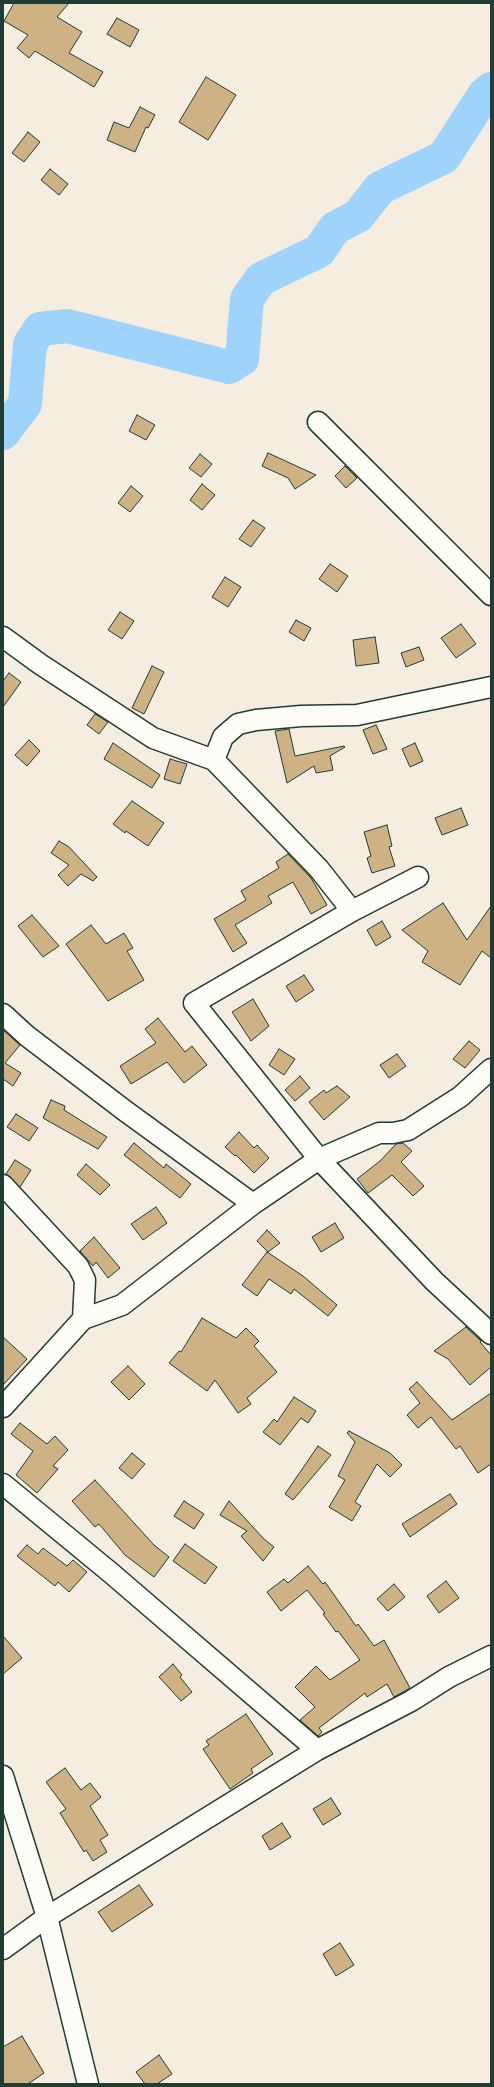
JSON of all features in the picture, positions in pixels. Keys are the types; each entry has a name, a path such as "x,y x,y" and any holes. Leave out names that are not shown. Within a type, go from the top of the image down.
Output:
{"street":[{"path":"318,422 491,595"},
{"path":"3,636 40,664 153,738 214,760 319,869 352,911"},
{"path":"214,760 223,736 238,724 301,716 358,715 491,687"},
{"path":"418,877 352,911 194,1003 319,1160 434,1281 491,1334"},
{"path":"3,1014 27,1036 118,1106 253,1204"},
{"path":"3,1407 83,1319 122,1305 253,1204 319,1160 379,1133 392,1133 408,1130 460,1096 491,1069"},
{"path":"3,1185 78,1266 85,1280 83,1319"},
{"path":"3,1484 110,1573 317,1750"},
{"path":"3,1949 47,1917 317,1750 411,1701 449,1677 491,1656"},
{"path":"3,1776 47,1917 88,2084"}],"building":[{"path":"14,3 69,3 57,17 82,32 69,53 103,72 94,87 35,51 29,58 17,48 28,35 4,21"},
{"path":"117,18 139,30 130,47 107,34"},
{"path":"206,77 236,95 208,140 179,122"},
{"path":"140,107 155,115 148,128 146,127 135,152 107,140 114,122 129,128"},
{"path":"28,132 40,142 24,162 12,153"},
{"path":"50,169 68,184 59,195 41,180"},
{"path":"137,415 155,425 146,440 129,431"},
{"path":"268,453 316,475 295,489 288,478 262,466"},
{"path":"200,454 212,464 201,477 189,468"},
{"path":"345,466 357,478 346,488 335,476"},
{"path":"202,484 215,495 202,510 190,500"},
{"path":"131,486 143,496 130,512 118,503"},
{"path":"253,520 265,528 251,547 239,539"},
{"path":"330,564 348,576 337,592 319,579"},
{"path":"225,577 241,587 228,607 212,597"},
{"path":"120,612 134,621 122,639 108,630"},
{"path":"296,620 311,628 304,641 289,632"},
{"path":"461,624 476,644 456,658 441,638"},
{"path":"375,637 379,663 356,666 353,640"},
{"path":"419,647 424,660 406,667 401,653"},
{"path":"152,666 164,672 144,714 132,708"},
{"path":"9,673 21,682 3,707 3,681"},
{"path":"95,714 108,722 99,734 87,725"},
{"path":"376,725 387,749 373,754 363,730"},
{"path":"289,729 295,756 344,746 345,747 330,756 333,770 316,773 314,766 287,783 275,731"},
{"path":"29,740 40,751 27,766 15,755"},
{"path":"113,743 160,775 152,788 104,759"},
{"path":"415,743 423,761 410,767 402,749"},
{"path":"170,759 187,764 180,784 164,779"},
{"path":"132,801 164,823 148,846 126,831 125,833 113,824"},
{"path":"461,808 468,825 442,835 435,818"},
{"path":"387,825 392,846 389,847 395,866 372,873 367,858 371,856 364,832"},
{"path":"59,841 69,847 97,877 93,881 81,874 68,886 58,875 69,865 51,853"},
{"path":"288,854 311,878 327,905 311,914 293,882 268,896 272,903 235,925 247,943 233,952 214,919 246,900 241,891 279,868 276,862"},
{"path":"443,903 467,940 491,906 491,958 482,951 460,985 422,962 428,951 402,930"},
{"path":"32,915 59,946 43,957 18,926"},
{"path":"382,921 391,937 376,946 367,930"},
{"path":"91,925 106,944 124,933 133,948 127,951 144,980 108,1001 66,944"},
{"path":"304,975 314,990 296,1002 286,986"},
{"path":"253,999 269,1026 251,1041 232,1012"},
{"path":"158,1018 185,1052 192,1046 207,1065 184,1083 167,1062 131,1084 120,1066 156,1043 145,1029"},
{"path":"3,1030 20,1045 5,1063 21,1073 13,1086 3,1079"},
{"path":"469,1041 480,1050 465,1068 453,1059"},
{"path":"279,1049 295,1059 284,1075 269,1065"},
{"path":"397,1054 406,1066 389,1078 380,1065"},
{"path":"300,1076 310,1088 295,1101 285,1090"},
{"path":"337,1086 350,1097 324,1120 309,1102 324,1090 326,1093"},
{"path":"51,1100 65,1106 64,1110 107,1137 98,1149 43,1118"},
{"path":"16,1114 38,1128 29,1141 7,1127"},
{"path":"239,1132 254,1148 257,1145 269,1158 254,1173 236,1155 235,1156 225,1147"},
{"path":"134,1143 164,1168 166,1164 191,1184 180,1198 124,1155"},
{"path":"403,1143 412,1151 401,1162 424,1186 413,1196 392,1175 368,1193 357,1179 380,1161 396,1144"},
{"path":"15,1160 31,1170 20,1187 6,1174"},
{"path":"86,1164 110,1185 100,1195 77,1175"},
{"path":"156,1207 167,1223 143,1240 131,1224"},
{"path":"335,1223 344,1238 321,1252 312,1237"},
{"path":"267,1230 280,1243 268,1252 257,1241"},
{"path":"94,1237 120,1268 108,1278 96,1262 93,1266 80,1251"},
{"path":"267,1252 303,1276 337,1305 328,1316 294,1289 291,1294 269,1279 257,1296 242,1285"},
{"path":"202,1318 236,1338 246,1328 259,1341 254,1346 277,1372 247,1398 251,1404 238,1413 215,1380 207,1391 169,1363 179,1351 181,1352"},
{"path":"466,1327 481,1341 480,1342 491,1355 491,1367 470,1385 448,1359 434,1351"},
{"path":"3,1337 27,1359 3,1385"},
{"path":"128,1366 145,1384 129,1400 111,1382"},
{"path":"417,1382 452,1420 491,1393 491,1464 478,1473 460,1446 456,1449 431,1417 418,1428 407,1415 420,1403 409,1389"},
{"path":"294,1397 316,1411 308,1423 301,1418 280,1445 263,1432 274,1419 277,1422"},
{"path":"20,1423 47,1444 55,1436 68,1450 53,1466 58,1469 37,1493 16,1475 33,1451 11,1434"},
{"path":"349,1431 390,1453 402,1465 390,1477 377,1464 355,1502 361,1506 352,1521 329,1507 345,1480 338,1476 355,1442 347,1433"},
{"path":"318,1446 331,1455 293,1500 285,1494"},
{"path":"132,1453 145,1464 132,1479 119,1468"},
{"path":"95,1480 154,1545 169,1557 154,1577 125,1555 99,1524 95,1527 72,1501"},
{"path":"450,1494 457,1504 410,1537 402,1524"},
{"path":"184,1501 204,1514 194,1529 174,1516"},
{"path":"229,1501 264,1539 274,1547 263,1561 241,1536 247,1531 220,1515"},
{"path":"185,1544 217,1567 205,1584 173,1561"},
{"path":"27,1545 38,1554 43,1548 67,1566 73,1560 87,1572 69,1592 58,1582 55,1586 17,1556"},
{"path":"308,1566 323,1584 325,1582 356,1626 358,1624 374,1646 384,1640 410,1688 394,1697 387,1684 367,1697 365,1693 319,1728 322,1732 318,1736 300,1720 315,1707 295,1687 316,1666 330,1680 360,1660 338,1631 336,1632 323,1614 325,1613 307,1590 281,1611 267,1592 284,1579 288,1583"},
{"path":"446,1581 459,1598 439,1613 427,1596"},
{"path":"394,1584 405,1597 388,1611 377,1599"},
{"path":"3,1636 22,1658 3,1674"},
{"path":"173,1664 182,1675 180,1677 192,1692 181,1701 159,1677"},
{"path":"246,1714 273,1754 251,1769 253,1773 230,1789 203,1749 209,1745 206,1741"},
{"path":"65,1768 81,1790 90,1783 101,1797 90,1806 108,1835 100,1840 107,1852 93,1861 86,1850 84,1852 60,1813 66,1809 46,1782"},
{"path":"331,1798 341,1814 323,1825 313,1809"},
{"path":"282,1823 291,1837 270,1850 262,1836"},
{"path":"139,1885 153,1905 112,1932 98,1912"},
{"path":"340,1943 354,1965 336,1976 323,1954"},
{"path":"22,2036 44,2073 28,2084 3,2084 3,2047"},
{"path":"159,2055 172,2074 157,2084 145,2084 136,2072"}],"waterway":[{"path":"3,433 25,404 30,344 40,329 67,326 229,367 242,359 247,299 261,279 319,251 335,228 358,216 380,188 444,157 484,95 491,89"}]}
